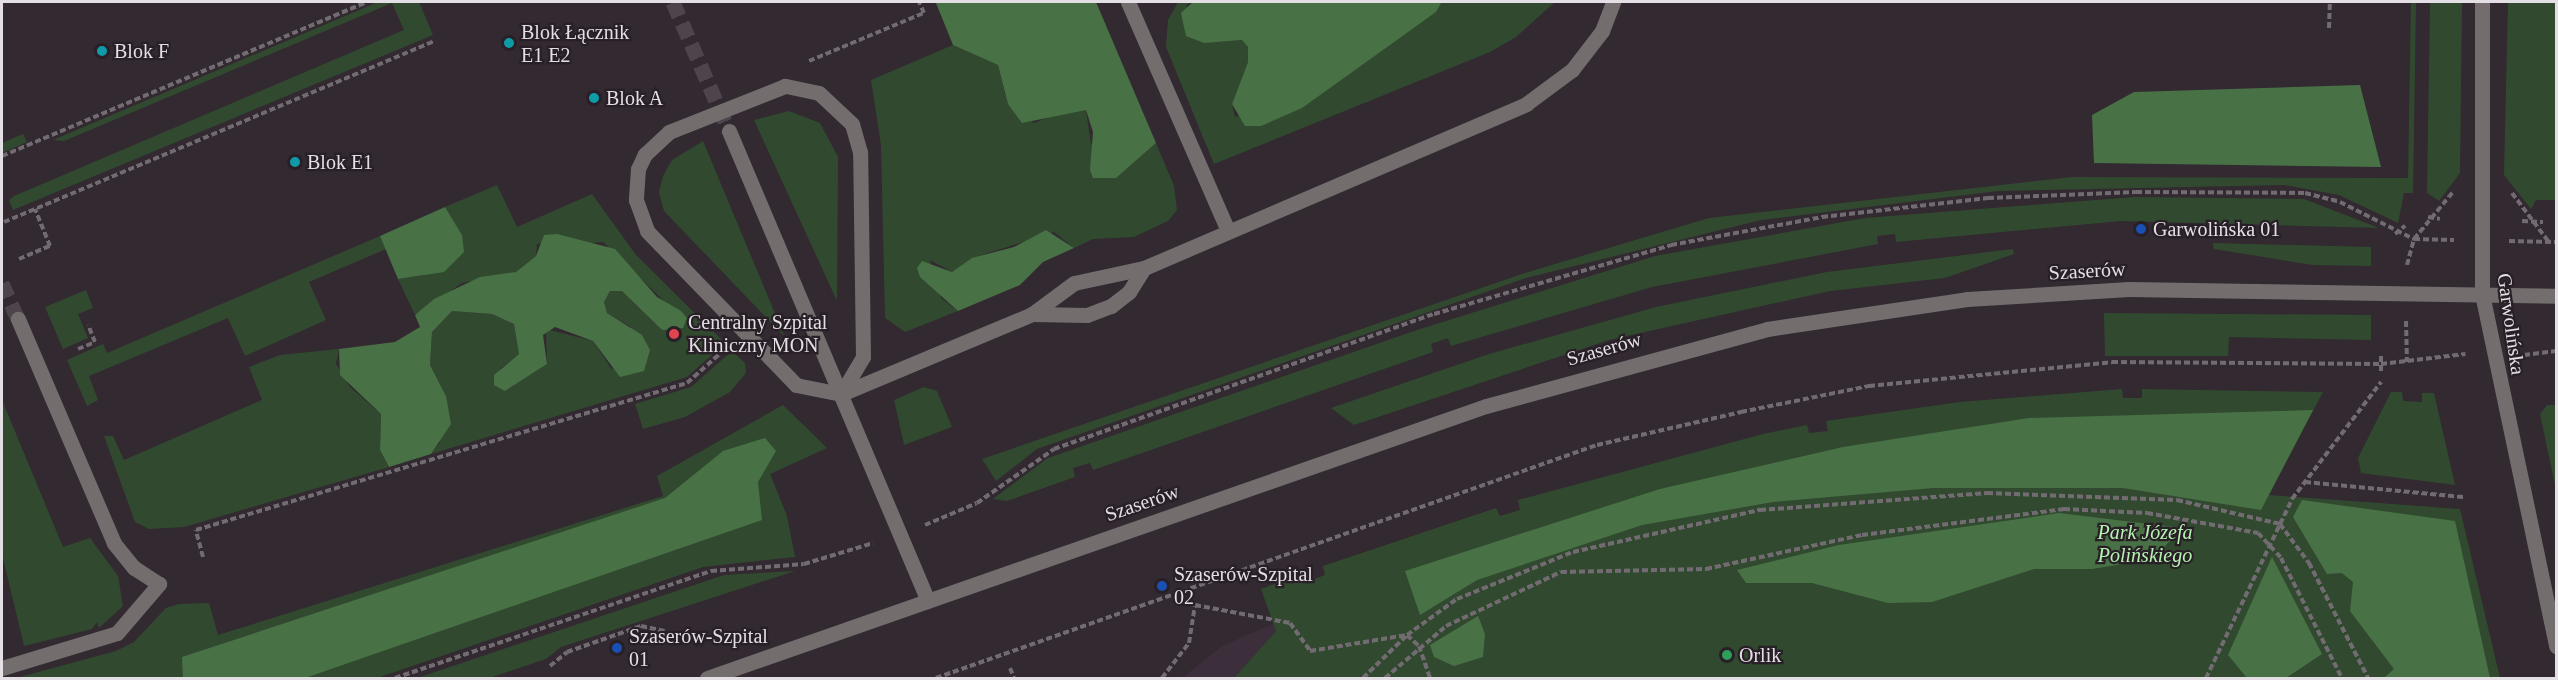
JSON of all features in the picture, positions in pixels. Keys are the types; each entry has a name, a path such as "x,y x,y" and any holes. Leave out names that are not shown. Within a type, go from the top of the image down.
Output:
{"street":[{"path":"1128,2 1228,231"},
{"path":"841,394 863,357 860,152 852,124 819,93 786,86 669,132 645,154 639,170 636,200 647,231 796,385 841,394 1032,314 1074,284 1144,268 1553,88 1602,31 1613,2"},
{"name":"Garwolińska","path":"2482,2 2482,294 2492,354 2556,646"},
{"path":"729,131 927,601"},
{"path":"1032,314 1087,315 1111,306 1129,292 1144,268"},
{"name":"Szaserów","path":"707,678 1486,406 1767,329 1967,299 2129,289 2556,296"},
{"path":"2,668 117,633 159,584 134,567 114,543 18,319"}],"path":[{"path":"2,156 366,2"},
{"path":"806,62 924,13 919,2"},
{"path":"2329,28 2330,2"},
{"path":"4,222 435,41"},
{"path":"2414,239 2483,156 2548,241"},
{"path":"395,678 711,571 821,561 900,534 976,503 1054,448 1434,314 1671,245 1822,217 1953,202 2136,192 2305,193 2340,202 2397,233 2414,239 2556,242"},
{"path":"19,259 50,246 35,209"},
{"path":"2430,218 2440,219"},
{"path":"2522,221 2542,222"},
{"path":"2397,233 2405,226"},
{"path":"78,349 95,342 88,326"},
{"path":"203,557 196,530 687,383 732,343"},
{"path":"936,678 1597,445 1869,386 2112,362 2381,364 2556,351"},
{"path":"2381,355 2381,371"},
{"path":"2206,678 2280,524 2304,482 2381,382"},
{"path":"2304,482 2465,497"},
{"path":"1363,678 1407,634 1457,599 1535,564 1670,526 1760,510 1926,495 2069,493 2177,500 2280,524 2309,563 2368,678"},
{"path":"1385,678 1419,646 1472,611 1561,572 1733,565 1828,541 1992,514 2137,512 2234,526 2271,542 2342,678"},
{"path":"1162,678 1189,643 1195,605 1290,623 1310,651 1407,634"},
{"path":"550,666 567,652 641,626 664,631"},
{"path":"1407,634 1419,646 1430,678"},
{"path":"1010,668 1014,678"}],"shaded area":[{"path":"1274,623 1276,631 1234,678 1182,678 1222,646"}],"green space":[{"path":"378,2 419,2 433,35 13,210 9,200 14,196 404,30 392,3 64,141 53,140"},
{"path":"1096,2 1156,143 1116,178 1093,178 1090,170 1093,132 1086,110 1022,123 1008,104 998,65 953,45 936,3"},
{"path":"1178,2 1193,2 1186,5 1211,42 1242,40 1248,47 1248,62 1232,104 1235,117 1337,81 1436,12 1440,2 1555,2 1516,37 1490,52 1214,164 1166,47 1168,20"},
{"path":"1193,2 1441,3 1436,12 1302,108 1261,126 1245,126 1232,104 1248,62 1248,47 1242,40 1204,43 1186,36 1181,13"},
{"path":"2411,2 2416,2 2413,193 2404,193 2398,223 2339,195 2285,185 1998,191 1761,220 1526,278 1037,449 996,481 982,459 1525,273 1709,218 2072,177 2408,178"},
{"path":"2430,2 2462,2 2460,173 2439,201 2427,193"},
{"path":"2508,2 2556,2 2556,209 2555,200 2536,200 2531,209 2504,175"},
{"path":"953,45 998,65 1008,104 1034,123 1066,110 1086,110 1091,144 1116,178 1156,143 1174,186 1177,210 1168,221 1134,237 1093,239 1074,248 1054,232 982,255 952,272 930,260 941,298 958,311 905,332 885,318 881,145 871,80"},
{"path":"2360,85 2381,167 2094,163 2092,115 2134,92"},
{"path":"789,111 820,123 838,157 837,301 754,120"},
{"path":"23,134 27,142 2,153 2,143"},
{"path":"703,141 784,335 664,211 659,192 663,176 672,160"},
{"path":"497,185 517,227 592,194 636,255 725,343 687,377 431,454 440,442 446,396 430,365 432,332 452,311 492,314 514,324 519,354 500,369 505,391 547,364 546,329 593,341 612,370 631,327 607,313 604,302 610,291 622,291 662,330 666,303 603,242 581,244 566,237 537,244 536,256 516,272 462,283 415,315 398,279 425,275 462,235 445,207"},
{"path":"2134,197 2304,199 2379,228 2121,221 1896,242 1895,234 1877,236 1878,244 1652,287 1451,346 1448,338 1431,344 1433,352 1093,470 1090,463 1073,468 1075,477 1007,501 993,499 1048,458 1417,330 1655,256 1865,218"},
{"path":"445,207 462,235 464,252 444,272 398,279 380,236"},
{"path":"1046,230 1074,248 1043,262 1020,285 958,311 920,277 917,268 922,261 952,272 972,258 1014,247"},
{"path":"557,234 615,249 657,297 681,311 687,318 683,328 662,330 622,291 610,291 604,302 607,313 642,335 650,350 644,371 620,377 593,341 555,327 543,335 547,364 505,391 494,385 494,375 519,354 514,324 492,314 452,311 432,332 430,365 446,396 451,424 431,454 389,467 380,450 381,414 340,375 339,349 395,342 420,327 415,315 434,299 480,277 516,272 536,256 544,235"},
{"path":"380,236 386,249 309,282 326,320 245,356 228,318 89,376 98,400 87,406 67,360 103,344 107,353"},
{"path":"2213,243 2371,247 2371,266 2313,265 2214,249"},
{"path":"2013,249 2014,254 1945,278 1830,291 1609,340 1354,425 1331,408 1489,354 1656,307 1827,272"},
{"path":"86,290 93,308 78,314 88,338 63,349 45,307"},
{"path":"2104,313 2371,315 2371,340 2229,337 2228,356 2105,356"},
{"path":"339,349 336,364 350,387 381,414 380,450 389,467 184,527 149,529 135,522 104,436 113,436 124,460 262,400 249,367 280,355"},
{"path":"732,351 745,363 746,373 730,392 685,417 643,429 635,404 691,387"},
{"path":"924,387 937,391 952,427 904,445 894,400"},
{"name":"Park Józefa Polińskiego","path":"2122,389 2123,398 2142,398 2142,389 2323,392 2269,495 2460,509 2500,678 1234,678 1276,631 1261,589 1305,573 1309,581 1325,575 1323,566 1496,508 1500,516 1520,510 1518,500 1763,434 1807,425 1809,433 1828,431 1826,421 1960,402"},
{"path":"2391,392 2402,392 2403,401 2422,402 2422,393 2434,393 2455,485 2361,473 2358,458"},
{"path":"2,400 63,547 90,538 118,576 123,606 99,628 97,622 92,629 24,646 2,554"},
{"path":"783,405 827,448 770,474 787,516 795,557 703,567 377,678 16,678 116,651 134,642 166,608 179,604 209,603 218,635 663,496 657,476"},
{"path":"2547,405 2556,405 2556,490 2540,414"},
{"path":"2313,410 2261,510 2123,488 1933,488 1773,502 1642,525 1477,580 1420,615 1405,571 1660,489 1843,447 2029,418"},
{"path":"765,438 776,451 758,482 762,520 305,678 183,678 182,657 665,498 723,451"},
{"path":"2302,500 2455,521 2490,678 2384,678 2394,669 2350,611 2353,582 2342,573 2327,574 2293,517"},
{"path":"2059,513 2182,528 2153,559 2092,569 2034,569 1932,602 1888,603 1812,583 1746,583 1737,570 1839,545"},
{"path":"2272,557 2322,654 2286,678 2247,678 2228,655"},
{"path":"795,571 561,647 546,659 489,678 417,678 724,575"},
{"path":"1478,616 1485,634 1483,657 1454,666 1434,657 1430,645"}],"tunnel":[{"path":"673,2 729,131"},
{"path":"2,283 18,319"}],"place":[{"name":"Blok Łącznik E1 E2","path":"509,43"},
{"name":"Blok F","path":"102,51"},
{"name":"Blok A","path":"594,98"},
{"name":"Blok E1","path":"295,162"},
{"name":"Garwolińska 01","path":"2141,229"},
{"name":"Centralny Szpital Kliniczny MON","path":"674,334"},
{"name":"Szaserów-Szpital 02","path":"1162,586"},
{"name":"Szaserów-Szpital 01","path":"617,648"},
{"name":"Orlik","path":"1727,655"}]}
